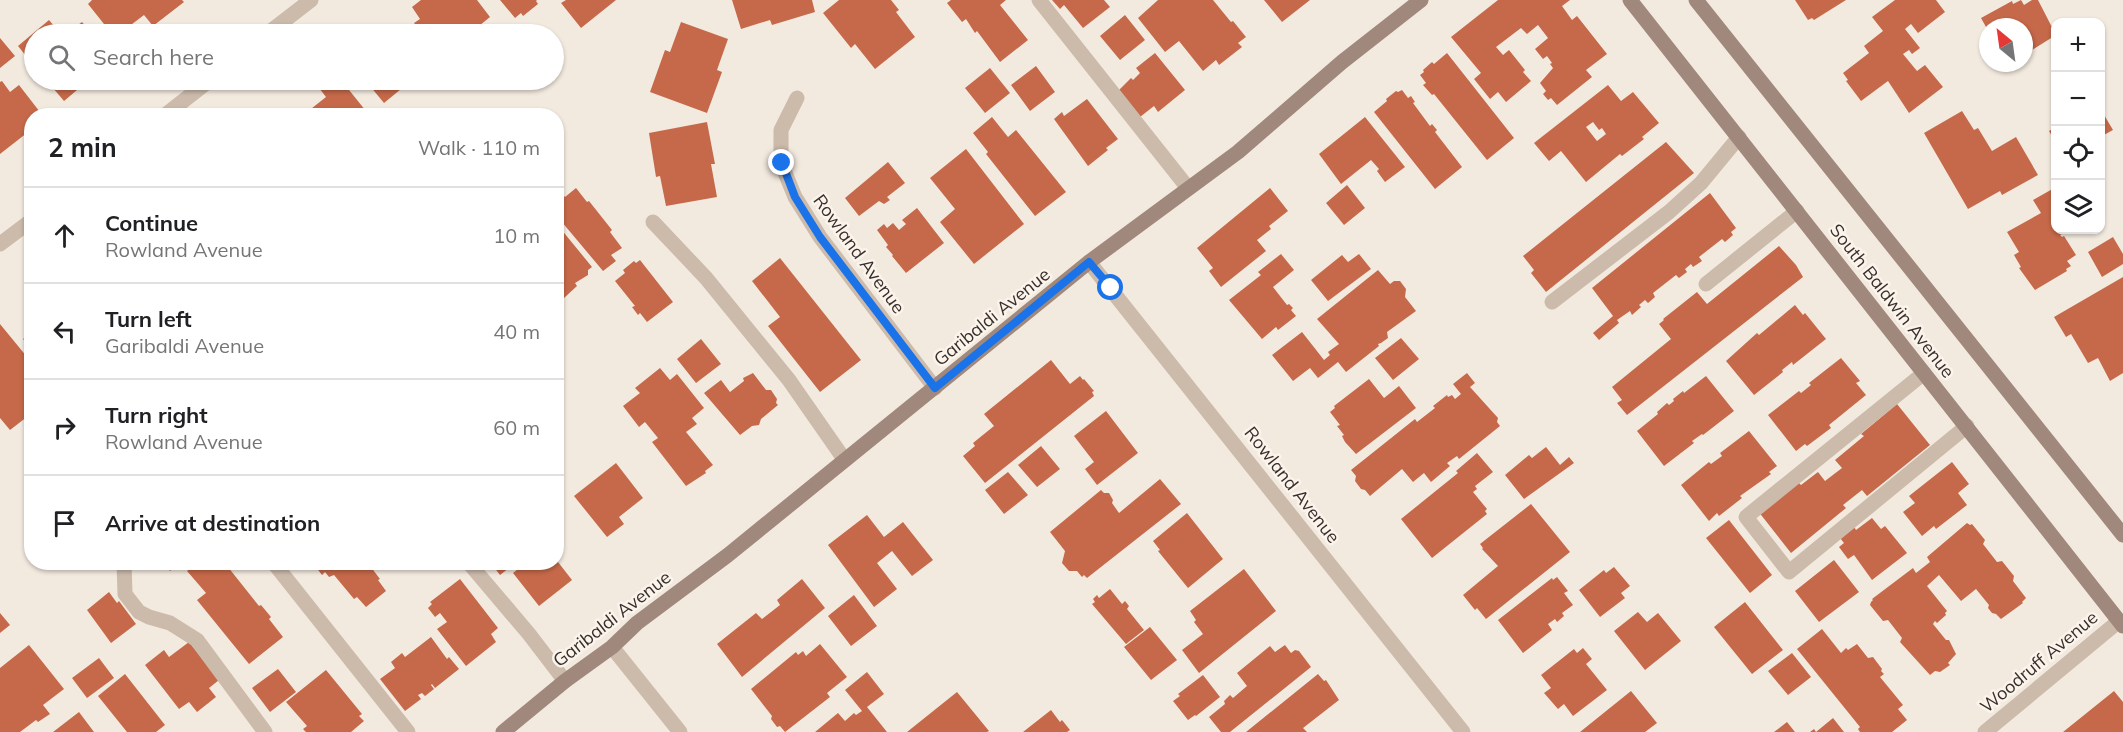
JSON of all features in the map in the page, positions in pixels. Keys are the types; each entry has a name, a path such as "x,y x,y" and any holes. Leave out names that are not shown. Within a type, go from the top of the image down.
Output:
{"main road":[{"name":"Garibaldi Avenue","path":"504,732 565,681 612,647 637,623 728,555 1089,262 1238,152 1342,62 1421,0"},
{"name":"South Baldwin Avenue","path":"1630,0 2122,622"},
{"name":"South Baldwin Avenue","path":"1696,0 2123,535"}],"street":[{"path":"280,24 310,0"},
{"path":"1039,0 1188,188"},
{"path":"174,108 197,90"},
{"name":"Rowland Avenue","path":"797,98 781,130 782,163 795,197 820,237 935,388"},
{"path":"1552,302 1669,212 1701,183 1739,137"},
{"path":"1706,284 1797,211"},
{"path":"653,222 706,278 789,380 844,459"},
{"path":"0,244 24,226"},
{"name":"Rowland Avenue","path":"1089,262 1462,732"},
{"path":"1924,373 1746,517 1790,572 1967,426"},
{"path":"126,570 125,594 139,612 170,623 197,640 265,732"},
{"path":"279,570 408,732"},
{"path":"475,570 565,681"},
{"name":"Woodruff Avenue","path":"1985,732 2122,622"},
{"path":"612,647 680,732"}],"building":[{"path":"92,0 182,0 184,2 156,24 151,24 144,15 132,24 104,24 88,4"},
{"path":"421,0 477,0 490,17 481,24 415,24 420,19 412,7"},
{"path":"500,0 537,0 538,4 523,16 521,13 515,18"},
{"path":"566,0 616,0 581,28 561,3"},
{"path":"732,0 812,0 815,12 772,25 770,20 741,29"},
{"path":"839,0 891,0 899,10 896,12 915,37 875,69 855,44 851,48 823,13"},
{"path":"951,0 1006,0 1000,5 1028,40 1000,62 966,19 962,22 947,3"},
{"path":"1052,0 1104,0 1110,7 1083,28 1064,5 1060,9"},
{"path":"1158,0 1213,0 1246,37 1238,43 1242,47 1219,65 1216,60 1203,71 1179,41 1165,52 1138,18"},
{"path":"1264,0 1310,0 1282,22"},
{"path":"1498,0 1570,0 1562,6 1572,20 1577,16 1607,54 1586,70 1592,77 1557,105 1543,94 1546,91 1540,83 1553,68 1550,64 1552,63 1547,56 1543,59 1535,49 1548,38 1538,25 1527,34 1521,28 1496,47 1503,55 1509,50 1531,81 1506,102 1498,92 1490,99 1474,79 1481,73 1451,37"},
{"path":"1795,0 1846,0 1814,20 1812,18 1808,20"},
{"path":"1895,0 1936,0 1945,12 1918,33 1911,24 1905,29 1920,48 1912,54 1909,50 1903,54 1917,71 1925,65 1943,87 1909,113 1888,81 1861,101 1846,81 1848,80 1843,73 1869,53 1864,46 1883,31 1872,17"},
{"path":"2021,0 2024,5 2032,0 2038,0 2051,25 2051,38 2033,49 2033,18 1981,18 2012,1 2013,4"},
{"path":"1125,15 1145,40 1120,60 1100,36"},
{"path":"681,22 728,39 717,70 722,72 707,113 650,92 665,50 670,52"},
{"path":"0,38 15,56 0,68"},
{"path":"24,41 24,54 18,46"},
{"path":"1155,53 1185,90 1158,112 1154,106 1140,117 1119,90 1140,73 1136,68"},
{"path":"1447,53 1514,138 1487,160 1434,94 1432,95 1423,85 1426,83 1420,75 1424,72 1423,70"},
{"path":"1036,66 1055,92 1030,111 1011,85"},
{"path":"990,68 1010,93 985,113 965,88"},
{"path":"2,81 10,92 19,85 37,108 24,108 24,135 0,154 0,82"},
{"path":"1608,85 1621,101 1633,92 1659,123 1642,137 1644,139 1622,156 1620,154 1586,182 1561,151 1549,161 1534,143","holes":["1593,122 1599,130 1602,128 1606,134 1597,141 1586,127"]},
{"path":"55,90 77,90 64,101"},
{"path":"321,90 349,90 364,108 312,108 326,97"},
{"path":"373,90 400,90 384,103"},
{"path":"1402,90 1408,98 1411,96 1415,102 1413,103 1430,126 1432,124 1437,130 1435,132 1462,167 1435,189 1374,112 1396,91"},
{"path":"1087,99 1118,139 1088,166 1054,119 1062,112 1064,116"},
{"path":"1962,111 1974,130 1978,128 1992,151 2016,137 2038,175 2002,195 2000,191 1968,209 1924,133"},
{"path":"2105,116 2113,130 2105,134"},
{"path":"992,117 1008,137 1016,130 1066,192 1035,216 986,154 988,152 973,133"},
{"path":"1365,117 1405,167 1385,182 1377,171 1379,169 1371,160 1341,184 1319,154"},
{"path":"707,122 715,164 711,164 717,197 666,206 660,176 656,177 649,133"},
{"path":"1666,142 1694,173 1546,292 1531,273 1534,270 1523,256"},
{"path":"966,149 1024,224 974,264 940,222 955,209 930,178"},
{"path":"888,162 905,183 887,197 890,200 884,204 879,201 859,216 845,198"},
{"path":"1347,185 1365,208 1344,225 1326,203"},
{"path":"576,188 612,230 610,232 622,248 611,255 616,261 603,271 564,225 564,196"},
{"path":"1270,188 1288,211 1269,226 1271,229 1257,240 1266,251 1221,287 1209,271 1213,268 1197,248"},
{"path":"2051,190 2051,234 2062,234 2060,235 2064,236 2076,255 2067,261 2071,266 2066,269 2067,271 2035,290 2019,268 2021,267 2014,255 2019,252 2007,232 2041,213 2033,200"},
{"path":"1710,193 1736,228 1731,232 1733,235 1725,242 1722,239 1699,257 1702,261 1693,267 1691,264 1685,269 1687,272 1679,278 1676,275 1653,293 1655,297 1648,303 1645,300 1632,315 1630,311 1617,320 1619,323 1599,340 1593,333 1613,316 1592,288"},
{"path":"917,208 944,243 906,273 892,256 886,247 888,245 877,230 884,224 887,228 893,223 899,230 906,224 902,220"},
{"path":"564,233 592,267 588,270 588,275 575,283 577,286 564,298"},
{"path":"2113,237 2123,254 2123,264 2102,277 2088,252"},
{"path":"1779,246 1796,265 1803,277 1627,415 1617,403 1622,400 1612,387 1671,339 1659,324 1663,319 1697,292 1707,304"},
{"path":"1281,254 1294,270 1273,287 1287,305 1293,308 1291,310 1296,316 1278,330 1276,327 1262,339 1229,300 1261,275 1258,272"},
{"path":"1359,254 1371,269 1328,301 1311,280 1342,255 1348,262"},
{"path":"780,258 861,360 820,392 768,326 780,317 752,281"},
{"path":"640,260 673,302 647,322 640,313 638,315 632,307 635,306 615,281 625,273 623,270 634,261 636,263"},
{"path":"1378,270 1390,284 1400,281 1406,289 1405,297 1416,311 1387,332 1388,338 1346,372 1338,362 1318,378 1310,368 1293,381 1272,355 1302,332 1324,360 1330,355 1328,352 1339,344 1317,319"},
{"path":"2123,277 2123,373 2110,381 2098,358 2088,363 2071,334 2066,337 2054,317"},
{"path":"1795,305 1803,315 1805,313 1826,339 1793,365 1792,362 1754,395 1726,361 1757,333 1759,335"},
{"path":"0,324 24,353 24,419 10,430 0,418"},
{"path":"1401,338 1419,359 1393,380 1375,358"},
{"path":"701,339 721,364 696,383 677,359"},
{"path":"1841,358 1860,381 1856,383 1866,395 1829,425 1831,428 1807,446 1805,444 1796,451 1768,415 1799,391 1801,393 1811,385 1809,383"},
{"path":"1051,360 1070,384 1080,376 1084,379 1094,391 1092,392 1094,396 985,483 963,456 975,446 973,443 994,426 984,414"},
{"path":"660,368 670,380 677,374 704,408 692,418 697,424 686,432 713,465 705,471 706,473 686,486 652,442 658,438 645,422 639,427 623,406 640,393 635,388"},
{"path":"753,373 766,390 771,390 778,405 761,419 759,425 752,426 740,435 704,393 721,380 730,392 744,381 743,378"},
{"path":"1467,373 1475,383 1470,387 1498,418 1497,422 1500,426 1459,459 1457,456 1447,463 1450,466 1431,482 1424,473 1413,482 1402,469 1370,496 1361,489 1351,470 1415,419 1417,422 1435,408 1433,406 1447,395 1448,397 1452,395 1455,399 1461,394 1453,384"},
{"path":"1706,376 1734,411 1692,441 1694,443 1664,466 1637,431 1658,414 1657,412 1667,403 1669,405 1683,391 1684,393"},
{"path":"1369,379 1384,398 1399,386 1416,408 1356,454 1345,442 1342,436 1344,435 1337,426 1340,425 1330,412 1335,408 1334,406"},
{"path":"1897,404 1930,445 1867,496 1862,490 1843,505 1846,508 1791,553 1758,511 1798,482 1801,485 1818,472 1825,481 1842,468 1835,460 1864,436 1861,434"},
{"path":"1106,411 1138,453 1097,485 1085,469 1094,462 1074,436"},
{"path":"1749,431 1777,466 1769,472 1771,474 1740,496 1742,498 1719,516 1717,513 1709,521 1681,485 1709,462 1711,464 1722,456 1720,453"},
{"path":"1041,446 1060,469 1037,487 1018,465"},
{"path":"1546,447 1560,465 1569,457 1574,463 1524,499 1505,475 1529,455 1532,458"},
{"path":"1477,453 1493,472 1475,486 1477,489 1473,492 1487,509 1485,511 1487,514 1432,558 1401,519 1458,473 1456,471"},
{"path":"1952,462 1969,484 1958,493 1967,505 1936,529 1934,526 1922,536 1903,512 1915,503 1909,496"},
{"path":"616,463 643,498 619,517 624,524 607,537 574,496"},
{"path":"1008,472 1028,495 1004,514 985,490"},
{"path":"1160,479 1181,504 1087,578 1084,575 1082,577 1077,571 1069,571 1062,563 1065,551 1050,532 1101,490 1109,493 1119,513"},
{"path":"1531,504 1570,552 1486,619 1463,595 1498,566 1480,544"},
{"path":"1187,513 1223,559 1188,588 1158,551 1160,550 1153,541"},
{"path":"867,515 884,537 903,522 933,560 912,576 892,551 877,563 897,589 874,607 828,545"},
{"path":"1872,518 1881,529 1885,526 1907,553 1872,580 1854,555 1848,559 1839,547 1844,543 1840,538 1854,527 1856,530"},
{"path":"1729,520 1772,575 1750,593 1706,538"},
{"path":"1967,523 1972,524 1985,540 1983,544 1997,562 2002,561 2014,576 2013,581 2026,598 2023,603 2001,619 1992,613 1988,608 1989,605 1976,589 1961,601 1939,575 1927,586 1947,611 1946,615 1933,624 1946,640 1949,640 1956,654 1948,663 1950,665 1930,675 1900,642 1902,638 1888,620 1883,621 1870,605 1872,599 1913,568 1916,573 1930,562 1927,557"},
{"path":"1834,560 1859,592 1819,622 1795,591"},
{"path":"1614,567 1630,586 1621,593 1625,598 1600,617 1579,590 1604,570 1606,573"},
{"path":"1244,569 1276,611 1199,673 1182,650 1203,634 1194,622 1196,620 1190,611"},
{"path":"230,570 259,606 261,605 271,617 269,619 283,637 249,664 197,600 206,593 187,571"},
{"path":"318,570 373,570 386,591 366,607 357,597 354,599 334,575 329,577 325,572 322,575"},
{"path":"496,570 507,570 500,575"},
{"path":"517,570 564,570 572,580 539,606 513,573"},
{"path":"1557,577 1568,591 1564,593 1573,605 1562,613 1564,616 1557,622 1555,619 1548,624 1552,630 1523,653 1498,620 1552,578 1553,580"},
{"path":"460,579 498,628 491,634 496,642 466,666 437,629 447,622 440,613 435,617 428,608 432,604 430,602"},
{"path":"802,579 825,608 742,677 717,644 756,613 762,619 780,605 777,600"},
{"path":"1110,589 1122,604 1125,601 1129,606 1127,609 1144,630 1126,644 1092,604 1097,595 1099,598"},
{"path":"109,592 117,603 119,601 136,624 111,643 87,610"},
{"path":"854,595 877,626 851,646 828,616"},
{"path":"1745,602 1783,650 1752,674 1714,627"},
{"path":"1638,612 1647,622 1658,613 1681,641 1645,670 1614,631"},
{"path":"0,613 10,625 0,633"},
{"path":"1150,627 1177,660 1151,680 1124,647"},
{"path":"1822,629 1841,653 1846,648 1848,650 1857,644 1868,658 1873,657 1882,669 1884,674 1880,677 1903,705 1898,709 1907,720 1892,732 1860,732 1858,729 1860,727 1797,649"},
{"path":"431,637 447,659 449,657 459,669 435,688 432,684 434,689 425,696 422,693 418,695 421,699 405,711 380,679 395,668 391,662 402,653 405,657"},
{"path":"189,642 219,680 209,688 216,697 197,712 189,702 179,709 145,665 164,650 169,657"},
{"path":"820,644 847,677 827,693 830,697 785,732 780,726 777,727 771,719 772,716 751,689 796,652 798,655 803,651 806,656"},
{"path":"29,645 64,689 43,705 50,714 38,722 36,720 20,732 0,732 0,668"},
{"path":"1285,645 1291,653 1295,650 1299,651 1311,667 1230,732 1221,732 1209,717 1225,704 1224,701 1230,695 1233,698 1247,686 1237,673 1270,646 1275,652"},
{"path":"1583,648 1592,659 1586,664 1607,690 1573,716 1564,704 1558,709 1544,693 1551,688 1541,675 1574,649 1577,653"},
{"path":"1792,653 1811,677 1788,695 1768,671"},
{"path":"99,658 114,678 87,698 72,678"},
{"path":"278,669 296,692 270,712 252,688"},
{"path":"326,670 362,714 359,716 364,721 351,732 306,732 303,729 307,726 286,702"},
{"path":"867,672 884,694 867,707 887,732 815,732 838,713 845,721 854,713 856,715 862,711 845,690"},
{"path":"125,674 165,725 156,732 127,732 98,696"},
{"path":"1318,674 1324,681 1326,680 1339,700 1303,728 1307,732 1246,732"},
{"path":"1203,675 1220,697 1188,720 1173,701 1180,696 1178,694"},
{"path":"1631,691 1657,723 1645,732 1580,732"},
{"path":"2114,691 2123,702 2123,732 2063,732"},
{"path":"957,692 989,731 907,732"},
{"path":"1051,710 1070,730 1067,732 1023,732"},
{"path":"79,712 94,732 53,732"},
{"path":"1833,718 1844,732 1816,732"},
{"path":"1787,722 1795,732 1774,732"}],"route":[{"path":"782,163 795,197 820,237 935,388 1089,262 1111,288"}]}
